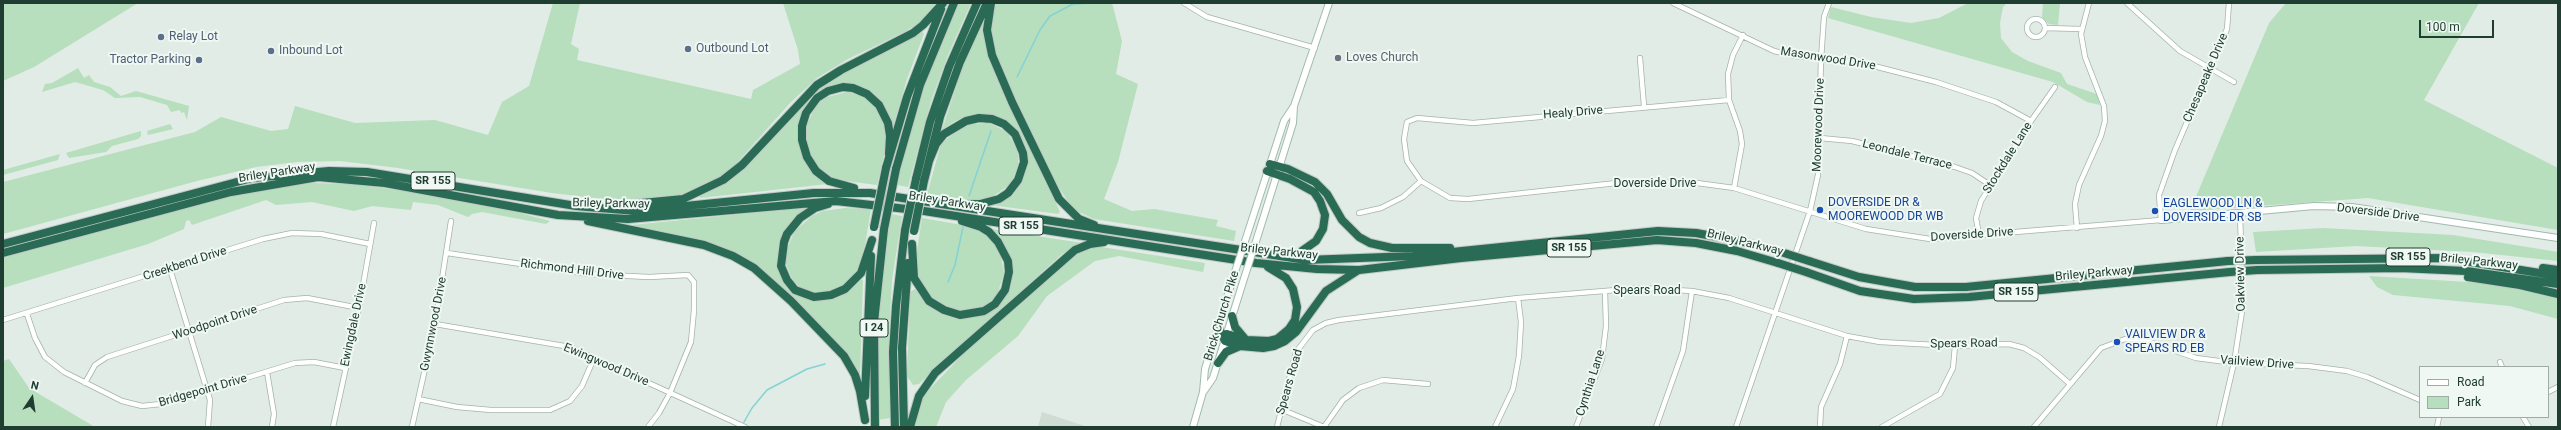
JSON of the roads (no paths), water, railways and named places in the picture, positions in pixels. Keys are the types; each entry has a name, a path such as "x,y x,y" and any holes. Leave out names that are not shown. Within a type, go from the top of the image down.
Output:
{"highway":[{"path":"865,424 865,354 874,227 889,154 917,69 944,3"},
{"path":"576,206 666,202 683,199 713,186 742,165 817,85 841,70 913,33 923,26 944,3"},
{"name":"I 24","path":"875,427 874,322 884,228 896,170 920,85 954,3"},
{"name":"I 24","path":"895,427 893,352 896,306 905,230 930,122 949,67 976,3"},
{"path":"904,427 903,332 908,264 914,231 924,181 940,117 960,62 987,3"},
{"path":"991,3 987,30 992,55 1059,199 1079,219 1129,234"},
{"path":"870,192 838,185 816,171 807,157 802,140 802,126 806,113 817,98 828,91 843,87 860,90 874,99 885,115 890,129 889,154"},
{"path":"929,161 936,144 944,134 966,121 979,118 992,119 1004,124 1015,134 1023,153 1024,162 1018,180 1008,193 999,199 980,204 940,204"},
{"path":"1268,167 1315,182 1327,194 1342,220 1359,237 1370,243 1392,248 1495,248"},
{"path":"1217,248 1234,247 1290,255 1308,249 1316,241 1325,222 1320,201 1314,192 1278,170"},
{"name":"Briley Parkway","path":"3,244 226,184 290,173 367,172 576,206 636,211 814,193 870,192 1288,259 1322,260 1413,256 1658,231 1711,236 1740,241 1781,252 1859,277 1916,287 1966,287 2228,261 2256,260 2446,258 2558,276"},
{"name":"Briley Parkway","path":"3,253 231,192 318,177 385,183 558,214 628,219 836,201 924,211 1256,263 1317,269 1358,270 1461,258 1657,240 1717,247 1778,263 1860,291 1914,299 2000,294 2257,270 2400,268 2466,271 2558,284"},
{"path":"836,201 807,213 787,234 782,250 781,266 790,285 800,293 814,297 838,292 851,284 861,273 872,240"},
{"path":"912,244 914,278 923,295 937,307 960,315 977,314 995,304 1005,290 1009,272 1008,261 998,242 989,232 969,223 924,211"},
{"path":"558,214 704,245 733,256 754,268 791,301 844,356 855,375 860,391 865,424"},
{"path":"910,427 917,403 925,386 935,373 971,340 1075,250 1090,244 1118,241"},
{"path":"2446,258 2497,262 2558,270"},
{"path":"1218,363 1226,352 1243,343 1269,341 1283,335 1295,320 1297,307 1293,289 1286,278 1256,263"},
{"path":"2400,268 2520,285 2558,294"},
{"path":"1218,326 1222,337 1262,348 1285,341 1300,326 1326,291 1358,270"},
{"path":"1232,316 1235,327 1243,343"}],"main road":[{"name":"Brick Church Pike","path":"1218,326 1268,167 1284,121 1294,106 1315,48 1329,3"},
{"name":"Brick Church Pike","path":"1193,427 1203,392 1205,369 1232,316 1293,123 1294,106"},
{"name":"Doverside Drive","path":"2160,220 2240,214 2314,206 2352,207 2558,238"},
{"name":"Brick Church Pike","path":"1203,392 1213,378 1218,363 1222,337"}],"street":[{"path":"1184,3 1207,17 1315,48"},
{"name":"Masonwood Drive","path":"1673,3 1774,50 1795,56 1862,63 1936,82 1996,102 2031,121"},
{"name":"Moorewood Drive","path":"1736,427 1810,211 1818,175 1821,59 1824,17 1829,3"},
{"path":"2077,228 2075,204 2079,185 2101,136 2105,121 2104,106 2085,57 2081,29 2089,3"},
{"path":"2127,3 2180,51 2234,82"},
{"name":"Chesapeake Drive","path":"2160,220 2159,195 2175,150 2227,29 2229,3"},
{"path":"2045,28 2081,29"},
{"path":"1734,188 1742,144 1740,131 1728,100 1728,74 1733,55 1743,35"},
{"path":"1640,58 1644,106"},
{"name":"Stockdale Lane","path":"1979,235 1976,218 1981,201 2031,121 2055,87"},
{"name":"Healy Drive","path":"1417,118 1473,123 1644,106 1697,104 1728,100"},
{"name":"Doverside Drive","path":"1417,118 1407,122 1404,140 1407,161 1421,181 1450,198 1468,199 1626,182 1697,183 1734,188 1866,229 1896,235 1930,239 2160,220"},
{"name":"Leondale Terrace","path":"1820,138 1852,141 1955,167 1972,174 1990,185"},
{"path":"1360,213 1381,208 1403,196 1421,181"},
{"name":"Oakview Drive","path":"2219,427 2234,363 2243,305 2240,214"},
{"name":"Gwynnwood Drive","path":"412,427 435,324 452,221"},
{"name":"Ewingdale Drive","path":"332,427 359,308 374,223"},
{"name":"Creekbend Drive","path":"3,320 27,314 263,239 292,233 321,234 370,244"},
{"name":"Richmond Hill Drive","path":"447,253 588,274 650,277 688,275 694,282 694,310 690,342 670,393"},
{"path":"170,269 207,391 210,406 208,427"},
{"name":"Spears Road","path":"1277,427 1296,352 1313,330 1326,324 1339,320 1518,298 1653,288 1692,291 1729,298 1847,336 1895,344 1955,346 1996,343 2024,348 2039,357 2070,384"},
{"name":"Cynthia Lane","path":"1576,427 1602,359 1606,326 1605,291"},
{"path":"1656,427 1683,351 1692,291"},
{"name":"Woodpoint Drive","path":"85,383 95,365 107,357 190,332 284,300 307,298 359,308"},
{"path":"1494,427 1513,389 1519,356 1521,322 1518,298"},
{"name":"Bridgepoint Drive","path":"27,314 34,338 46,357 64,372 122,401 142,406 161,404 295,363 308,362 345,368"},
{"name":"Ewingwood Drive","path":"435,324 570,347 745,427"},
{"path":"1820,427 1822,407 1840,364 1847,336"},
{"name":"Vailview Drive","path":"2034,427 2101,348 2125,339 2144,340 2196,358 2234,363 2314,367 2347,371 2367,377 2419,400"},
{"path":"1882,427 1940,394 1953,368 1955,346"},
{"path":"418,399 457,407 491,410 550,410 570,401 582,386 594,358"},
{"path":"267,372 274,414 272,427"},
{"path":"1282,410 1324,427 1343,400 1359,388 1383,380 1428,384"},
{"path":"648,427 659,413 670,393"},
{"path":"2524,418 2529,427"},
{"path":"2437,426 2442,427"}],"waterway":[{"path":"1017,77 1040,30 1050,16 1073,4 1093,3"},
{"path":"969,196 991,131"},
{"path":"948,282 955,265 963,227"},
{"path":"744,422 752,408 767,390 807,369 825,364"}],"place":[{"name":"Relay Lot","path":"161,37"},
{"name":"Outbound Lot","path":"688,49"},
{"name":"Inbound Lot","path":"271,51"},
{"name":"Loves Church","path":"1338,58"},
{"name":"Tractor Parking","path":"199,60"},
{"name":"DOVERSIDE DR & MOOREWOOD DR WB","path":"1820,210"},
{"name":"EAGLEWOOD LN & DOVERSIDE DR SB","path":"2155,211"},
{"name":"VAILVIEW DR & SPEARS RD EB","path":"2117,342"}]}
